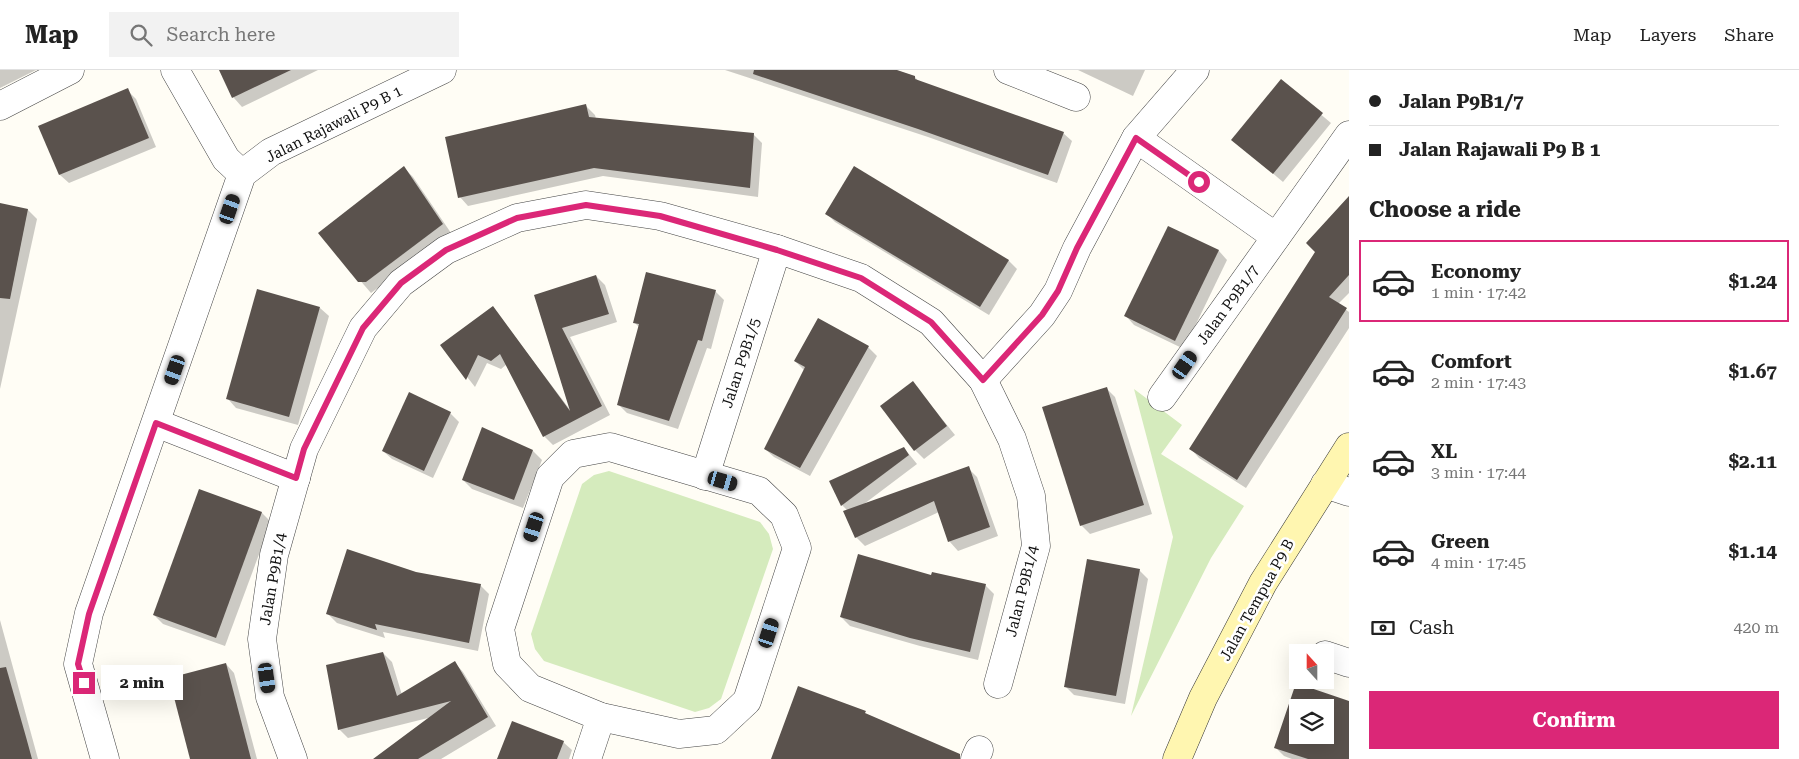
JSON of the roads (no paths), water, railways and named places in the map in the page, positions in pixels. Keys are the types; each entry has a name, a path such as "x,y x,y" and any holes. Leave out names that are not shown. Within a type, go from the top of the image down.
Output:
{"street":[{"path":"0,106 70,70"},
{"path":"104,759 78,664 89,614 242,174 226,159 175,70"},
{"name":"Jalan Rajawali P9 B 1","path":"242,174 271,152 442,70"},
{"path":"1008,70 1076,97"},
{"path":"983,380 1042,315 1058,291 1077,248 1136,138 1194,70"},
{"name":"Jalan P9B1/7","path":"1162,397 1349,135"},
{"path":"1136,138 1276,236"},
{"name":"Jalan P9B1/4","path":"293,759 270,697 262,639 274,555 304,449 363,328 401,283 446,250 517,218 586,205 660,216 777,250 861,278 931,322 983,380 1012,439 1031,496 1036,546 998,684"},
{"name":"Jalan P9B1/5","path":"705,476 777,250"},
{"path":"156,423 296,478"},
{"path":"610,447 705,476 759,491 784,515 797,548 747,701 716,730 679,734 601,717 530,688 507,664 500,629 550,477 573,454 610,447"},
{"name":"Jalan Tempua P9 B","path":"1177,759 1204,698 1263,583 1337,488 1349,447"},
{"path":"1334,658 1349,663"},
{"path":"586,759 601,717"}]}
